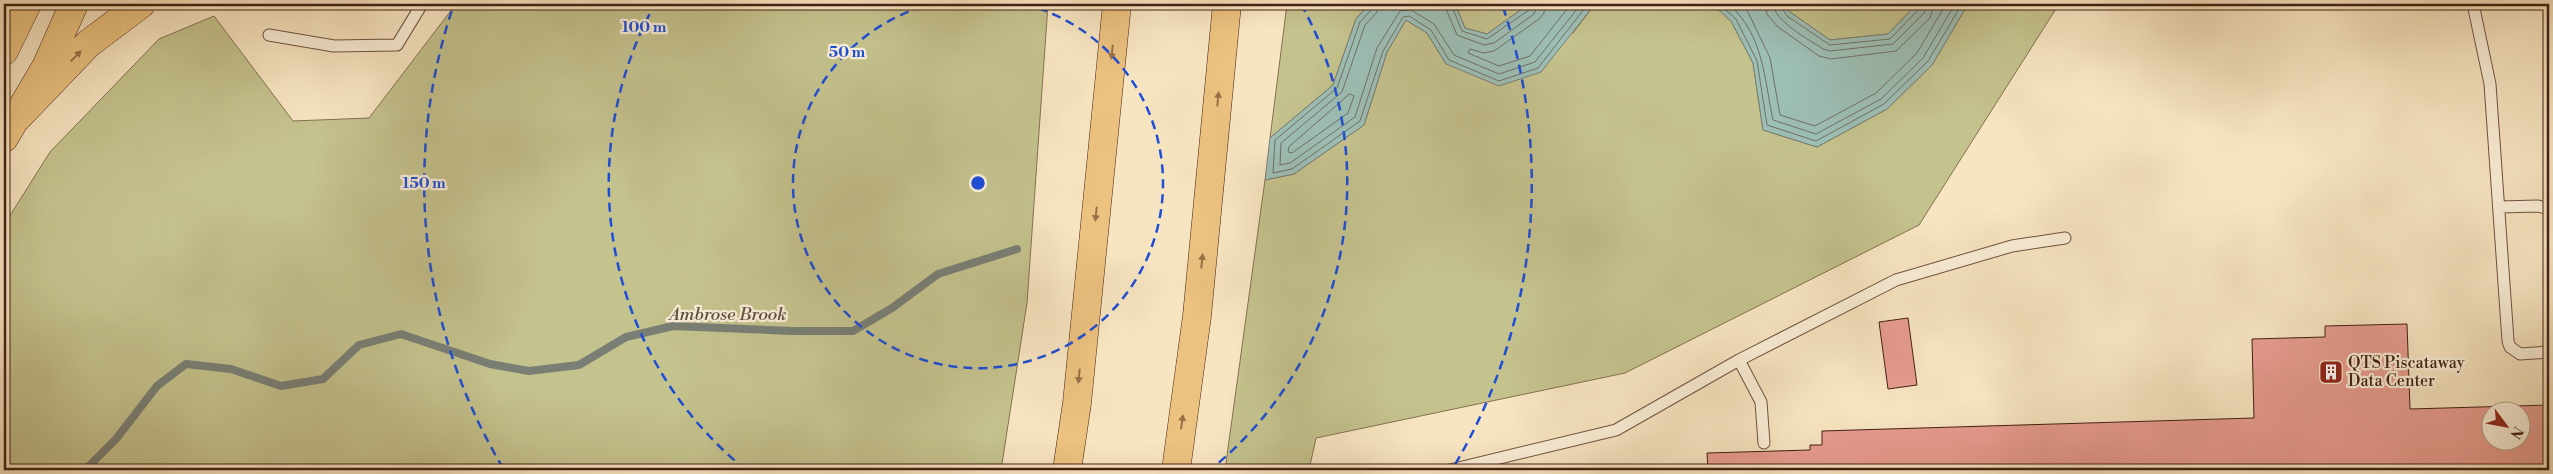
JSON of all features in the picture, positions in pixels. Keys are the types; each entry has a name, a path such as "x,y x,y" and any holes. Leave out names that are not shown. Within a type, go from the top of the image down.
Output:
{"highway":[{"path":"4,51 27,4"},
{"path":"11,128 46,67 74,4"},
{"path":"11,128 88,44 141,4"},
{"path":"1067,470 1077,403 1117,4"},
{"path":"1176,470 1196,316 1227,4"}],"lane":[{"path":"269,35 334,46 397,45 422,4"},
{"path":"2473,4 2490,84 2510,347 2520,354 2549,352"},
{"path":"2500,208 2538,206 2549,209"},
{"path":"1450,470 1616,430 1739,360 1896,280 2012,246 2065,238"},
{"path":"1739,360 1761,402 1764,443"}],"shaded area":[{"path":"456,4 1048,4 1027,303 1001,470 4,470 4,225 50,152 159,39 214,16 293,121 369,118"},
{"path":"1287,4 1369,4 1356,19 1333,85 1270,138"},
{"path":"1455,4 1529,4 1487,34 1465,28"},
{"path":"1595,4 1712,4 1731,21 1753,63 1763,130 1817,147 1887,109 1932,65 1968,4 2059,4 1919,225 1625,373 1316,438 1309,470 1225,470 1265,180 1294,174 1364,125 1387,52 1406,20 1427,33 1446,64 1573,33"},
{"path":"1782,4 1917,4 1888,34 1830,40 1790,12"}],"water":[{"path":"1369,4 1455,4 1465,28 1487,34 1529,4 1595,4 1541,72 1499,86 1446,64 1427,33 1406,20 1387,52 1364,125 1294,174 1265,180 1270,138 1333,85 1356,19"},
{"path":"1712,4 1782,4 1790,12 1830,40 1888,34 1917,4 1968,4 1932,65 1887,109 1817,147 1763,130 1753,63 1731,21"}],"building":[{"path":"1908,318 1917,385 1888,389 1879,322"},
{"name":"QTS Piscataway Data Center","path":"2407,324 2410,409 2480,407 2480,452 2530,452 2530,406 2549,405 2549,470 1708,470 1707,453 1810,450 1810,445 1822,445 1822,431 2254,418 2252,339 2325,337 2325,326"}],"waterway":[{"name":"Ambrose Brook","path":"77,470 85,470 116,439 157,386 186,364 231,369 281,386 323,379 359,345 401,334 490,364 529,371 579,365 626,337 673,326 792,331 853,331 892,308 938,274 1017,249"}],"place":[{"name":"QTS Piscataway Data Center","path":"2331,372"}]}
